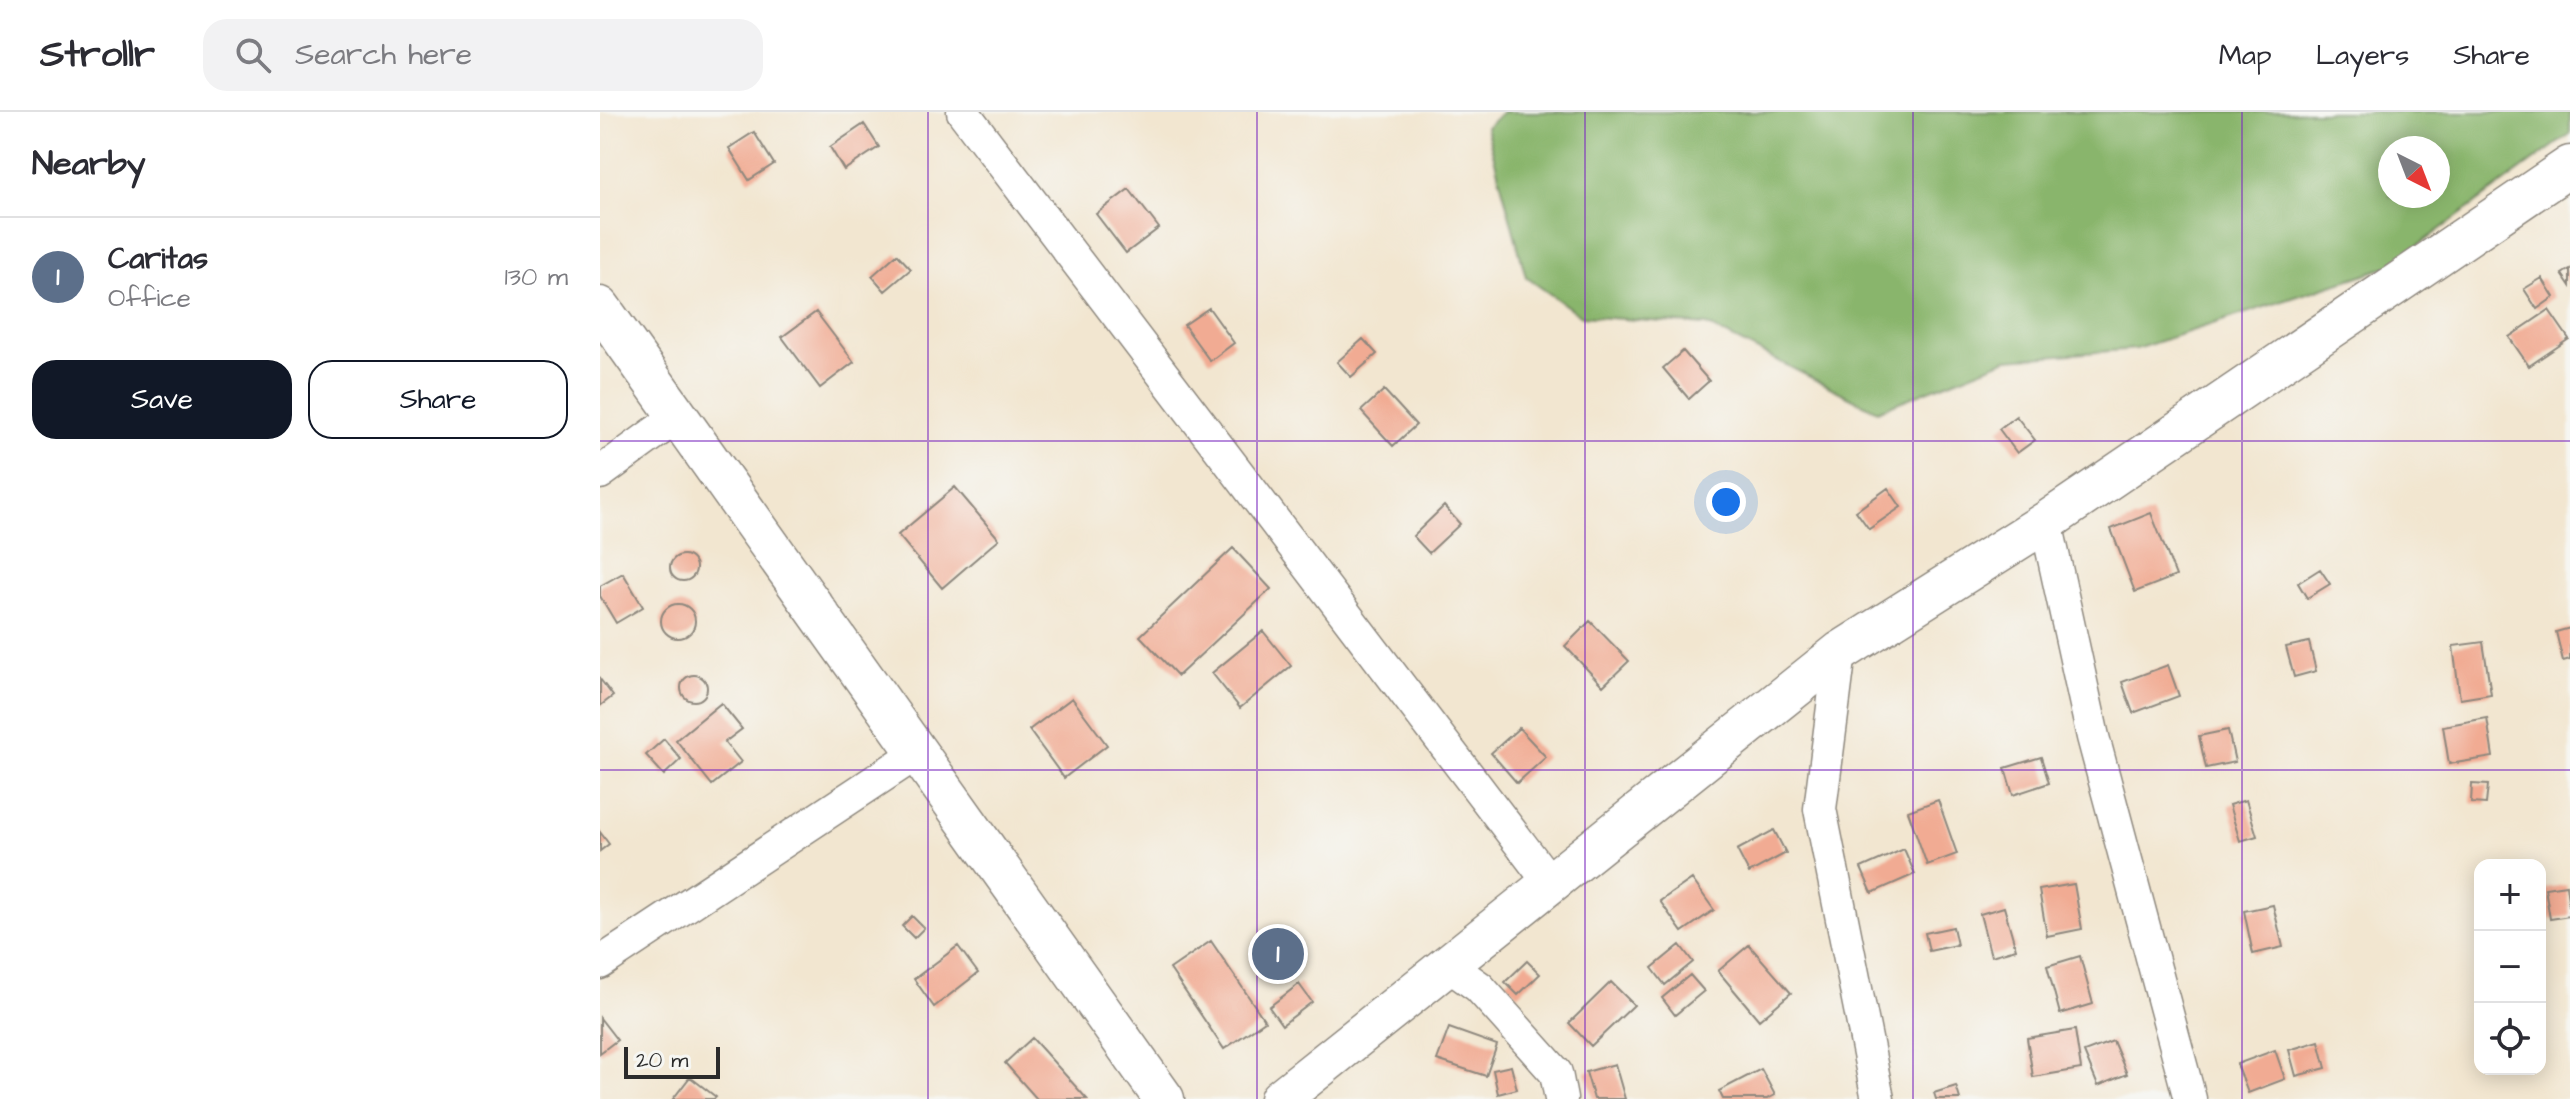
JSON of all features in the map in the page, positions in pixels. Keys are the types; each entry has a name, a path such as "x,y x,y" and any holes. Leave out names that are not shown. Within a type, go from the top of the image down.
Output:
{"street":[{"path":"963,112 1550,883"},
{"path":"1280,1099 1840,652 2046,522 2570,166"},
{"path":"600,307 1164,1099"},
{"path":"600,473 678,416"},
{"path":"2046,522 2093,737 2190,1099"},
{"path":"1840,652 1820,809 1878,1099"},
{"path":"600,963 916,754"},
{"path":"1448,965 1479,987 1556,1073 1561,1099"}],"green space":[{"path":"1503,112 2570,112 2570,134 2390,266 2136,349 2007,359 1877,411 1707,325 1581,316 1526,277 1486,127"}],"building":[{"path":"864,124 879,147 844,170 830,147"},
{"path":"754,132 774,164 749,180 729,148"},
{"path":"1129,189 1159,228 1126,253 1096,214"},
{"path":"897,254 911,269 885,291 872,276"},
{"path":"2570,269 2570,286 2562,274"},
{"path":"2542,278 2554,297 2537,309 2524,289"},
{"path":"1209,308 1234,343 1210,361 1184,325"},
{"path":"2549,310 2569,339 2529,366 2509,337"},
{"path":"816,312 854,362 820,388 782,337"},
{"path":"1363,339 1377,354 1351,377 1337,362"},
{"path":"1683,351 1709,381 1689,399 1663,368"},
{"path":"1384,390 1416,425 1393,446 1361,411"},
{"path":"2016,416 2035,440 2017,453 1999,429"},
{"path":"955,487 999,539 942,588 898,535"},
{"path":"1888,488 1901,507 1869,529 1856,511"},
{"path":"1444,506 1460,524 1429,553 1413,536"},
{"path":"2151,513 2176,576 2135,592 2111,529"},
{"path":"1233,548 1271,589 1178,676 1140,636"},
{"path":"683,555 692,559 696,568 692,577 683,581 674,577 670,568 674,559"},
{"path":"2320,569 2330,584 2307,598 2298,583"},
{"path":"623,573 643,607 616,623 600,596 600,586"},
{"path":"678,604 690,609 695,621 690,633 678,638 666,633 661,621 666,609"},
{"path":"1590,621 1629,661 1603,686 1565,646"},
{"path":"2570,628 2570,659 2563,661 2556,632"},
{"path":"1263,631 1291,666 1240,708 1212,673"},
{"path":"2309,642 2316,671 2294,677 2286,647"},
{"path":"2483,642 2491,694 2460,699 2453,646"},
{"path":"2168,665 2179,696 2133,713 2122,682"},
{"path":"694,675 703,679 707,688 703,697 694,701 685,697 681,688 685,679"},
{"path":"600,679 613,696 600,706"},
{"path":"1072,698 1107,745 1064,778 1029,730"},
{"path":"721,703 742,729 725,742 741,762 712,785 676,740"},
{"path":"2487,718 2493,757 2449,764 2443,726"},
{"path":"1519,728 1546,757 1517,783 1491,753"},
{"path":"2228,730 2235,762 2206,768 2199,736"},
{"path":"664,739 681,759 664,775 646,755"},
{"path":"2041,757 2049,783 2013,795 2005,768"},
{"path":"2472,784 2488,785 2486,804 2471,803"},
{"path":"1938,800 1957,854 1927,865 1908,811"},
{"path":"2246,800 2257,836 2240,841 2229,805"},
{"path":"1774,830 1786,853 1749,873 1737,850"},
{"path":"600,832 609,844 600,851"},
{"path":"1904,849 1915,874 1872,893 1861,868"},
{"path":"1692,879 1714,910 1682,932 1660,901"},
{"path":"2074,884 2082,929 2047,936 2039,890"},
{"path":"2566,885 2570,916 2550,919 2546,888"},
{"path":"2273,905 2283,947 2253,954 2244,911"},
{"path":"2004,907 2016,949 1991,956 1980,914"},
{"path":"912,916 924,928 914,938 902,926"},
{"path":"1953,927 1957,945 1929,951 1925,933"},
{"path":"1211,941 1265,1021 1224,1049 1170,969"},
{"path":"1680,945 1693,962 1665,985 1652,968"},
{"path":"1749,945 1791,993 1759,1020 1718,971"},
{"path":"958,946 978,973 934,1007 914,979"},
{"path":"2080,956 2093,1004 2060,1014 2047,966"},
{"path":"1527,961 1540,974 1518,995 1505,982"},
{"path":"1690,975 1704,991 1675,1015 1662,998"},
{"path":"1611,982 1634,1005 1591,1046 1569,1023"},
{"path":"1299,984 1312,1002 1282,1025 1269,1007"},
{"path":"600,1018 617,1040 600,1053"},
{"path":"1449,1028 1497,1045 1486,1076 1437,1060"},
{"path":"2075,1030 2081,1069 2033,1077 2027,1038"},
{"path":"1032,1038 1087,1099 1037,1099 1005,1063"},
{"path":"2113,1041 2127,1074 2098,1086 2084,1052"},
{"path":"2319,1041 2326,1068 2296,1076 2289,1050"},
{"path":"2275,1050 2285,1079 2248,1093 2237,1064"},
{"path":"1615,1064 1625,1099 1594,1099 1586,1072"},
{"path":"1511,1066 1517,1089 1498,1094 1493,1070"},
{"path":"1761,1069 1775,1095 1767,1099 1723,1099 1719,1091"},
{"path":"690,1077 716,1097 673,1099"},
{"path":"1956,1086 1960,1099 1936,1099 1934,1093"}],"place":[{"name":"Caritas","path":"1278,954"}]}
